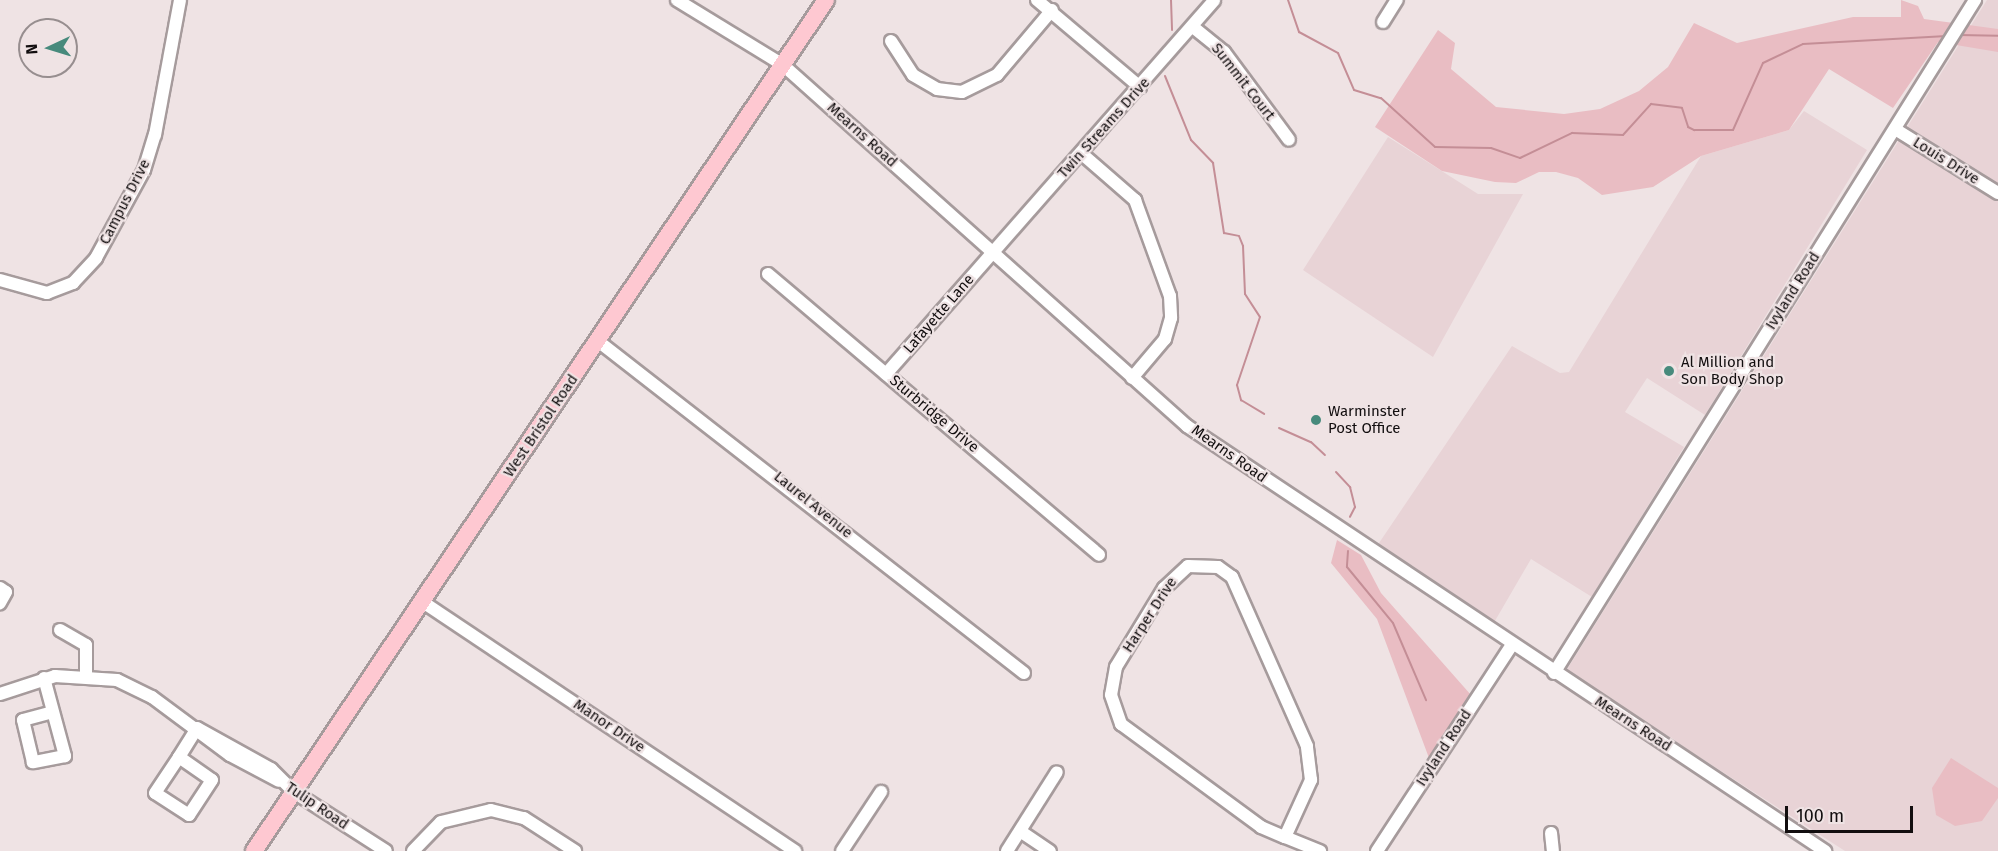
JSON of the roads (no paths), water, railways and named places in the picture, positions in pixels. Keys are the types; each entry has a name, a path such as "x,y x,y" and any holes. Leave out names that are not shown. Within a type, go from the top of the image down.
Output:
{"main road":[{"name":"West Bristol Road","path":"254,851 826,0"}],"street":[{"name":"Campus Drive","path":"0,280 47,293 73,283 96,258 144,170 155,135 180,0"},
{"name":"Mearns Road","path":"677,0 783,65 992,254 1132,378 1197,432 1512,645 1825,851"},
{"path":"1037,0 1052,10 1140,87"},
{"name":"Twin Streams Drive","path":"992,254 1193,27 1214,0"},
{"path":"1383,22 1397,0"},
{"name":"Ivyland Road","path":"1554,673 1975,0"},
{"path":"891,41 913,75 937,89 962,92 996,75 1052,10"},
{"name":"Summit Court","path":"1193,27 1224,52 1289,140"},
{"name":"Louis Drive","path":"1895,129 1998,193"},
{"path":"1082,153 1135,200 1170,296 1165,339 1132,378"},
{"name":"Lafayette Lane","path":"886,374 992,254"},
{"name":"Sturbridge Drive","path":"768,274 1099,555"},
{"name":"Laurel Avenue","path":"598,341 1024,673"},
{"name":"Harper Drive","path":"1285,837 1311,780 1307,746 1232,577 1210,565 1188,566 1164,588 1116,667 1114,709 1130,736 1251,821 1285,837 1320,851"},
{"path":"0,588 6,592 0,603"},
{"name":"Manor Drive","path":"423,602 795,851"},
{"path":"60,630 86,645 86,675"},
{"name":"Ivyland Road","path":"1377,851 1512,645"},
{"name":"Tulip Road","path":"0,694 44,678 86,675 132,686 197,728 222,749 279,781 386,851"},
{"path":"44,678 65,756 33,762 23,720 52,712"},
{"path":"179,757 212,780 189,815 155,794 197,728"},
{"path":"1007,851 1057,772"},
{"path":"842,851 881,792"},
{"path":"413,851 441,822 461,813 491,810 524,818 575,851"},
{"path":"1020,831 1050,851"},
{"path":"1551,833 1553,851"}],"waterway":[{"path":"1171,0 1172,30"},
{"path":"1288,0 1299,32 1338,53 1354,90 1381,98 1435,147 1491,148 1520,158 1572,133 1623,135 1651,104 1682,108 1688,127 1694,130 1733,130 1763,63 1803,44 1947,36"},
{"path":"1959,35 1998,36"},
{"path":"1165,76 1191,140 1213,163 1224,233 1239,236 1243,246 1245,294 1260,317 1237,385 1241,400 1264,414"},
{"path":"1279,428 1311,442 1325,455"},
{"path":"1336,472 1350,487 1355,507 1350,517"},
{"path":"1348,551 1347,567 1393,623 1426,700"}],"place":[{"name":"Al Million and Son Body Shop","path":"1669,371"},
{"name":"Warminster Post Office","path":"1316,420"}]}
